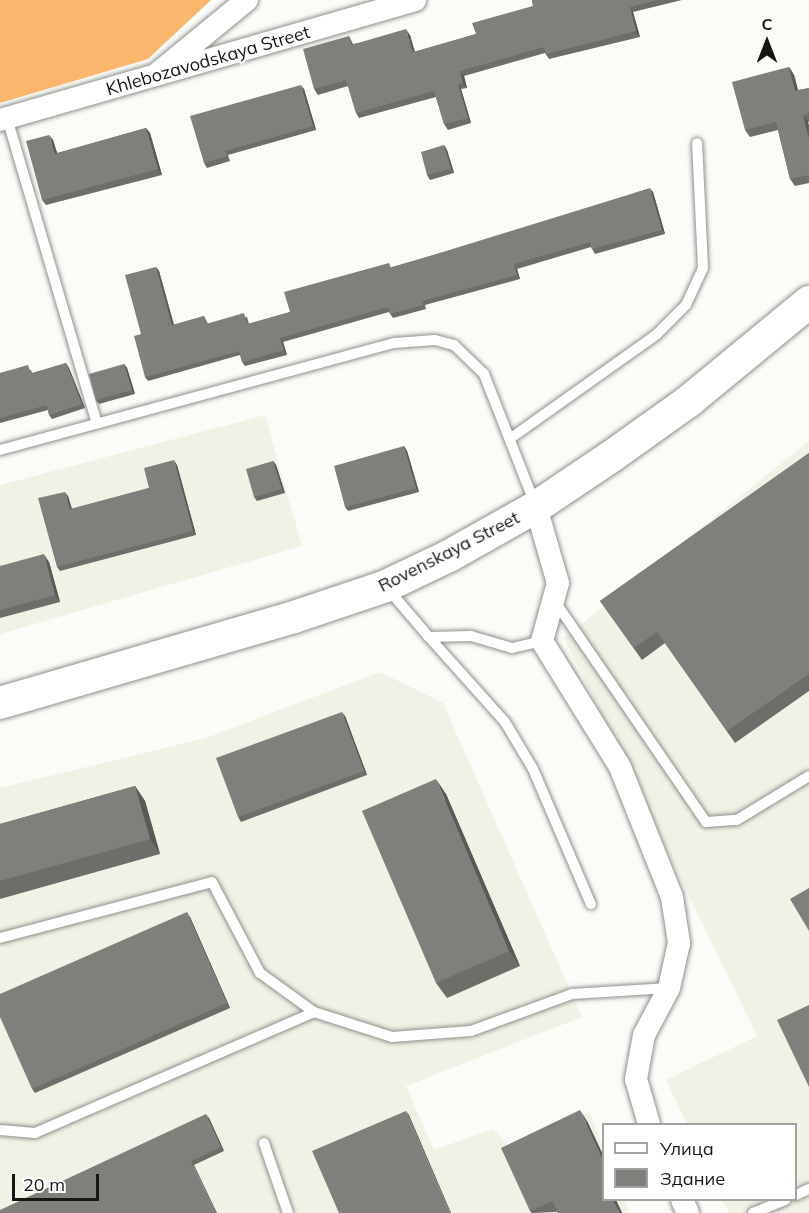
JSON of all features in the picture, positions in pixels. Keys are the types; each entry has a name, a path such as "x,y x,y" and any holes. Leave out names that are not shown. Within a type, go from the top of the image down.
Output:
{"main road":[{"name":"Rovenskaya Street","path":"0,703 386,586 536,507 689,401 809,303"}],"street":[{"path":"153,78 247,0"},
{"name":"Khlebozavodskaya Street","path":"3,119 153,78 415,0"},
{"path":"536,507 558,583 542,642 620,767 672,897 680,943 669,988 644,1035 636,1079 648,1123"}],"lane":[{"path":"3,119 98,423"},
{"path":"511,438 656,335 686,305 703,268 697,143"},
{"path":"0,450 394,343 435,340 454,345 484,374 511,438 536,507"},
{"path":"386,586 505,722 533,769 591,904"},
{"path":"554,600 706,822 737,820 809,776"},
{"path":"429,637 471,636 512,648 542,642"},
{"path":"0,938 212,882 260,973 314,1012 392,1037 471,1031 572,994 669,988"},
{"path":"0,1130 35,1133 314,1012"},
{"path":"264,1143 288,1213"},
{"path":"753,1213 783,1201"}],"shaded area":[{"path":"0,0 211,0 148,59 0,103"},
{"path":"265,415 302,546 0,634 0,485"},
{"path":"809,441 809,1213 729,1213 723,1201 797,1201 797,1123 687,1123 666,1080 757,1036 564,638"},
{"path":"380,672 443,703 582,1017 406,1086 434,1150 493,1129 508,1146 590,1112 602,1144 602,1201 624,1201 629,1213 0,1213 0,788 206,738"}],"building":[{"path":"532,0 658,0 630,7 636,31 546,54 544,47 460,71 463,83 458,84 468,118 444,124 434,91 356,113 346,80 314,89 303,49 349,36 351,45 406,29 413,52 476,34 472,23 533,6"},
{"path":"789,67 795,91 809,88 809,113 803,115 809,139 809,175 790,179 776,122 745,130 732,82"},
{"path":"301,85 313,126 225,151 227,156 204,163 190,116"},
{"path":"146,128 158,169 42,200 26,141 49,135 55,154"},
{"path":"444,145 451,169 427,175 421,152"},
{"path":"650,188 662,230 592,249 590,242 514,264 517,275 422,301 423,305 390,314 388,307 280,338 284,350 242,362 239,351 145,377 134,336 141,334 125,275 156,267 172,325 204,316 206,324 244,313 247,324 290,312 284,292 389,263 391,268"},
{"path":"66,363 82,404 49,415 47,405 0,418 0,373 28,365 31,374"},
{"path":"124,364 132,390 96,400 89,374"},
{"path":"404,446 416,488 345,507 334,466"},
{"path":"809,453 809,674 727,731 657,632 634,648 600,601"},
{"path":"174,460 193,531 57,567 38,498 65,492 70,509 149,488 144,468"},
{"path":"273,461 282,489 254,497 246,469"},
{"path":"44,554 55,595 0,610 0,566"},
{"path":"342,712 364,771 238,817 216,758"},
{"path":"436,779 509,951 436,983 362,811"},
{"path":"135,786 150,839 0,881 0,824"},
{"path":"809,888 809,931 790,899"},
{"path":"187,912 227,1003 32,1089 0,1017 0,994"},
{"path":"809,1005 809,1087 777,1020"},
{"path":"580,1110 602,1158 602,1201 614,1201 620,1213 558,1213 552,1201 530,1211 501,1148"},
{"path":"406,1111 450,1213 339,1213 312,1151"},
{"path":"206,1114 221,1147 191,1161 216,1213 0,1213 0,1210"}]}
